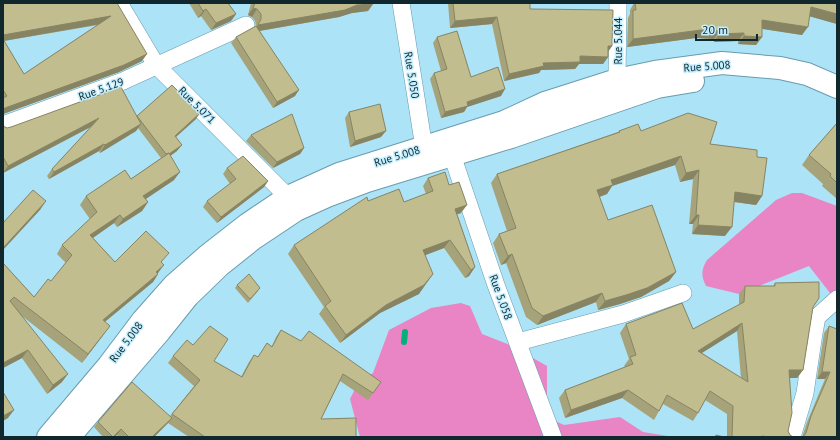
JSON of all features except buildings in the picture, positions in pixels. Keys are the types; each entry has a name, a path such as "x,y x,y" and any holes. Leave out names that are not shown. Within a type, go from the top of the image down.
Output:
{"main road":[{"name":"Rue 5.008","path":"48,437 109,365 143,320 174,285 207,256 248,224 288,197 339,174 504,122 545,103 617,80 655,72 722,63 780,68 807,74 837,87"},
{"name":"Rue 5.008","path":"69,437 188,296 219,266 254,238 296,210 327,196 367,181 511,137 657,87 726,77 754,78 780,81 805,87 837,103"}],"street":[{"name":"Rue 5.071","path":"119,3 156,65 288,197"},
{"name":"Rue 5.050","path":"401,3 424,148"},
{"name":"Rue 5.044","path":"617,80 618,3"},
{"name":"Rue 5.129","path":"3,125 123,81 246,25"},
{"name":"Rue 5.058","path":"452,155 496,285 553,437"},
{"path":"518,342 623,314 683,292"},
{"path":"792,437 805,393 817,317 837,299"}],"shaded area":[{"path":"792,193 802,193 837,206 837,302 809,266 739,294 706,286 702,273 707,260 776,200"},
{"path":"461,303 470,306 482,334 510,345 547,366 547,404 555,421 564,425 620,417 643,432 674,437 360,437 350,399 358,383 373,373 389,330 431,308"}],"waterway":[{"path":"404,342 405,332"}]}
